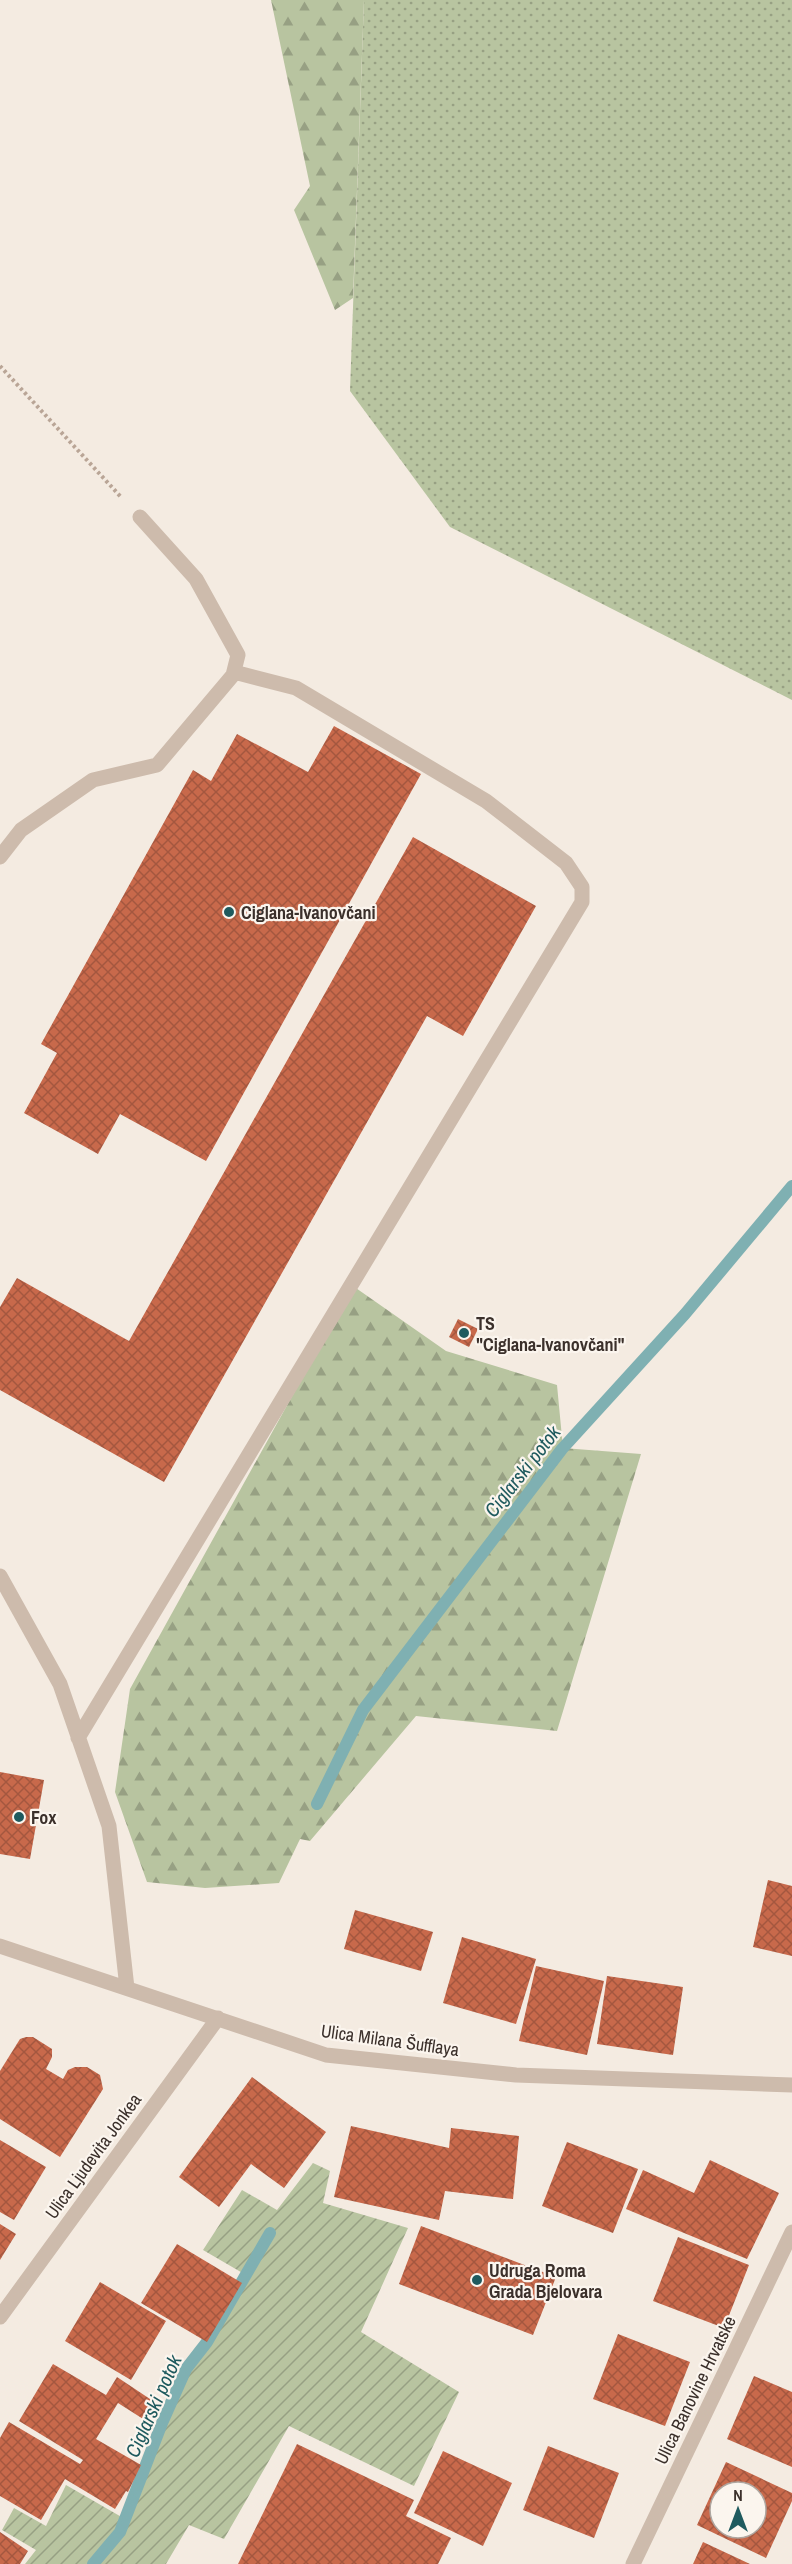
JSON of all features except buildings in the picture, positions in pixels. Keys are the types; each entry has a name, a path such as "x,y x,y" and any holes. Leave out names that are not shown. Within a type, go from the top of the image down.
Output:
{"street":[{"path":"0,857 21,830 93,780 157,765 234,672 238,656 196,579 140,517"},
{"path":"78,1738 582,902 582,887 566,863 486,801 296,688 234,672"},
{"path":"0,1576 60,1684 109,1826 127,1988"},
{"name":"Ulica Milana Šufflaya","path":"0,1946 326,2055 516,2075 792,2085"},
{"name":"Ulica Ljudevita Jonkea","path":"0,2317 218,2018"},
{"name":"Ulica Banovine Hrvatske","path":"633,2564 792,2232"}],"path":[{"path":"0,366 140,517"}],"green space":[{"path":"271,0 364,0 353,298 335,310 294,210 310,186"},
{"path":"364,0 792,0 792,700 450,527 350,391"},
{"path":"353,1286 446,1351 557,1385 563,1448 641,1454 557,1731 416,1716 310,1841 300,1839 279,1883 205,1888 147,1882 115,1792 130,1689"},
{"path":"313,2163 330,2171 323,2203 408,2228 361,2332 459,2392 414,2486 289,2426 224,2539 189,2525 166,2564 25,2564 36,2550 2,2530 14,2508 46,2526 66,2485 125,2519 162,2423 186,2369 207,2342 246,2275 203,2250 242,2190 277,2210"}],"waterway":[{"name":"Ciglarski potok","path":"317,1804 363,1710 562,1449 685,1314 792,1186"},
{"name":"Ciglarski potok","path":"93,2564 120,2532 162,2423 186,2369 207,2342 270,2233"}],"place":[{"name":"Ciglana-Ivanovčani","path":"229,912"},
{"name":"TS \"Ciglana-Ivanovčani\"","path":"464,1333"},
{"name":"Fox","path":"19,1817"},
{"name":"Udruga Roma Grada Bjelovara","path":"477,2280"}]}
